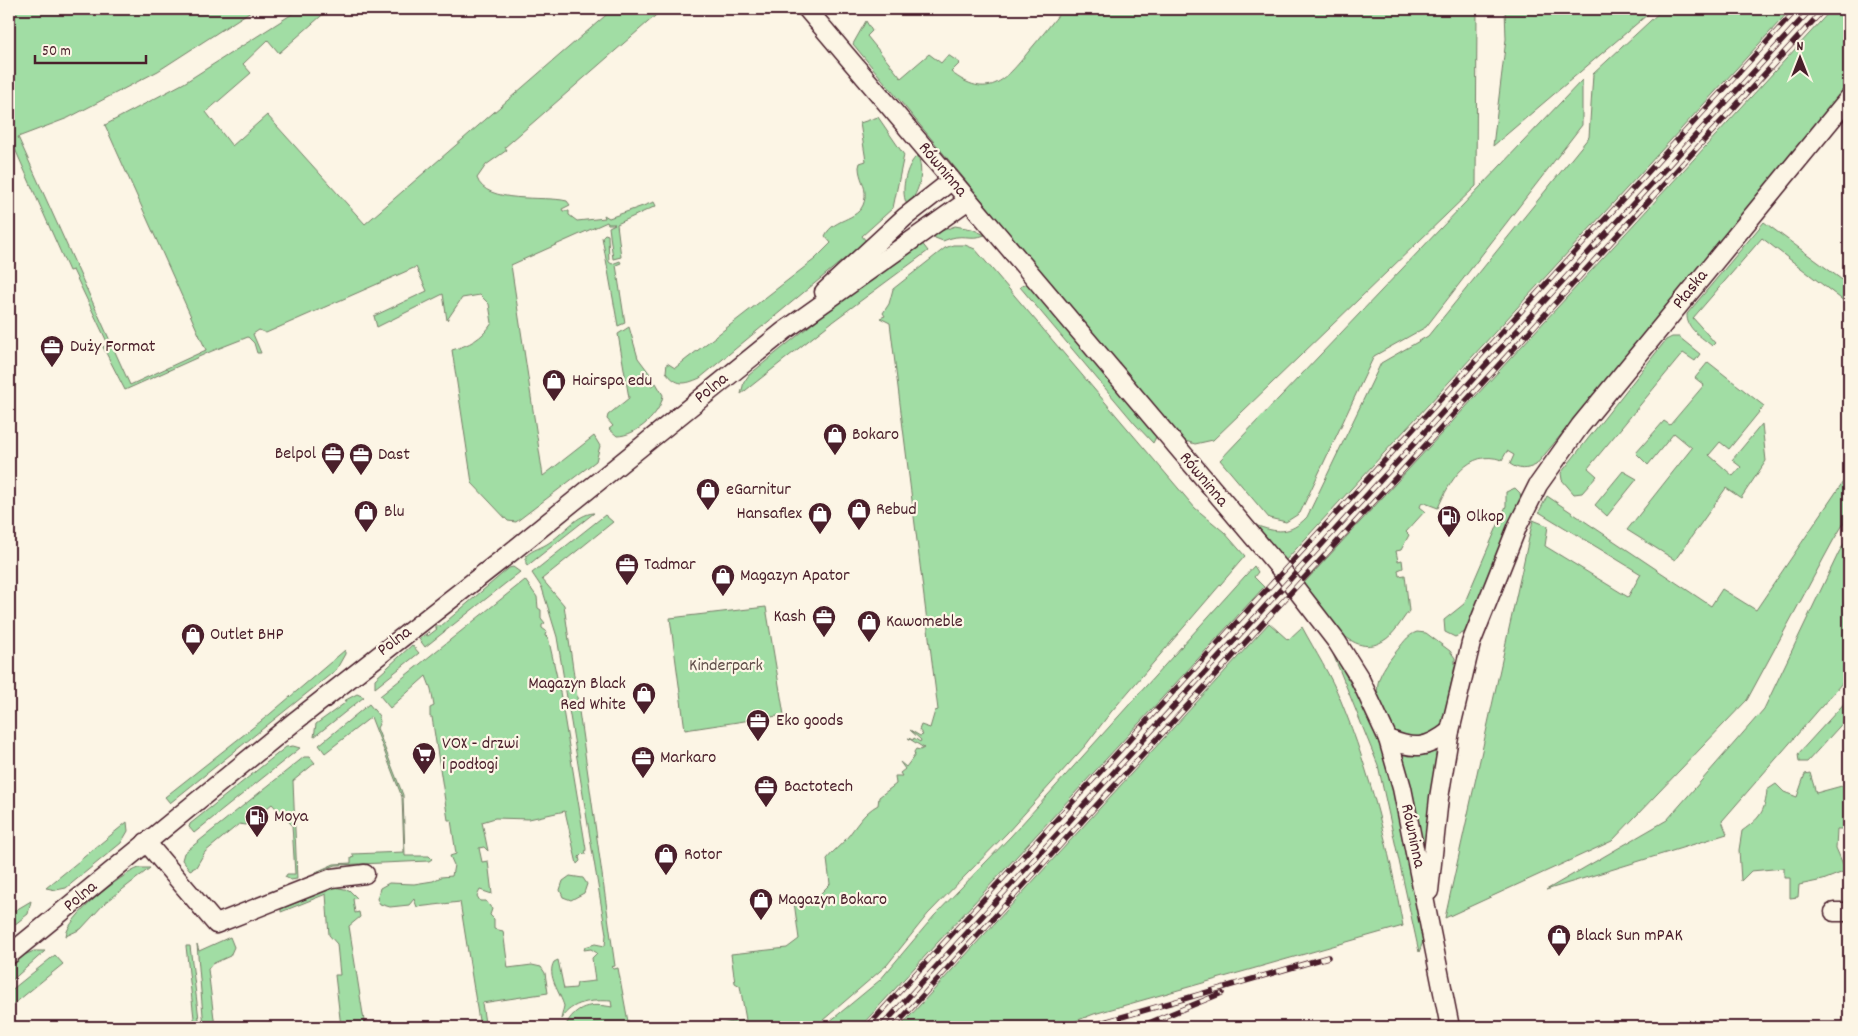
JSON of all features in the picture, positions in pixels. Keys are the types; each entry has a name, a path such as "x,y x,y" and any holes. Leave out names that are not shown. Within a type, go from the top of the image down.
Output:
{"street":[{"name":"Równinna","path":"807,9 1295,588 1337,642 1359,677 1388,739 1402,788 1428,909 1450,1027"},
{"name":"Płaska","path":"1428,909 1439,798 1450,731 1471,643 1518,526 1538,486 1580,426 1849,98"},
{"name":"Polna","path":"784,331 905,217 951,181"},
{"name":"Polna","path":"9,955 370,661 510,553 784,331 967,201"},
{"path":"1388,739 1402,745 1420,747 1434,743 1450,731"},
{"path":"146,842 216,924 332,878 365,874"}],"green space":[{"path":"9,9 254,9 158,71 68,118 18,137 130,385 206,350 105,125 184,83 300,9 329,9 279,53 268,40 243,64 251,73 206,112 232,146 267,115 365,224 613,9 663,9 505,147 507,150 486,165 477,178 483,186 503,196 567,201 570,205 562,209 563,211 569,211 569,215 577,221 605,218 604,215 609,218 654,202 656,206 617,224 621,257 613,259 609,227 615,224 608,224 607,222 511,265 543,476 594,436 600,446 596,461 516,522 508,521 472,483 452,350 475,341 488,329 492,323 489,304 480,295 462,298 447,320 443,294 377,327 374,316 427,291 416,267 266,333 259,330 253,334 261,353 257,353 254,343 248,337 125,390 103,347 108,344 73,270 69,271 11,140 9,140"},
{"path":"1063,9 1477,9 1476,186 1213,440 1195,444 1179,439 853,44 866,21 872,31 867,36 901,78 929,54 941,63 948,55 960,63 951,72 964,81 986,86 995,84 1012,71"},
{"path":"1505,9 1654,9 1493,146 1506,39"},
{"path":"1663,9 1791,9 1285,561 1255,525 1270,530 1283,531 1295,527 1307,517 1381,363 1428,336 1589,137 1593,74"},
{"path":"1832,9 1849,9 1849,87 1536,465 1523,469 1513,466 1510,464 1514,455 1507,451 1502,460 1479,459 1470,463 1454,478 1438,508 1422,502 1420,507 1425,511 1406,532 1409,535 1401,550 1396,551 1398,561 1402,560 1403,568 1398,570 1399,576 1405,575 1409,611 1394,632 1383,641 1370,645 1359,644 1347,638 1327,617 1303,584"},
{"path":"1582,80 1582,125 1426,327 1374,356 1300,513 1286,522 1269,518 1220,460"},
{"path":"878,117 904,155 893,208 862,236 866,241 700,378 681,383 670,377 666,372 667,363 675,368 815,259 831,243 825,236 829,230 859,211 863,205 865,193 859,167 860,163 866,161 860,123"},
{"path":"918,155 921,169 920,182 908,206 904,194 905,179 910,165"},
{"path":"1764,222 1849,285 1849,305 1762,238 1693,318 1715,343 1712,346 1692,328 1687,319 1687,314"},
{"path":"955,226 972,229 985,235 979,237 956,237 943,241 935,238 933,234"},
{"path":"605,234 608,235 609,262 612,264 620,261 621,263 616,265 625,323 618,326 602,237"},
{"path":"921,242 928,251 832,322 741,394 744,382 749,375 829,310"},
{"path":"953,245 965,245 975,249 1195,508 1224,532 1245,556 1111,712 1085,746 1007,833 928,914 887,965 815,1027 701,1027 746,1020 740,986 735,983 731,954 787,948 799,939 794,902 819,895 830,884 827,859 864,816 878,805 879,797 896,784 895,776 902,776 900,773 905,769 900,762 906,767 915,755 916,749 924,748 908,738 913,740 914,738 920,742 921,740 910,730 920,736 923,735 919,730 921,725 930,728 935,711 938,710 890,323 880,318 885,316 883,313 889,304 893,289 945,248"},
{"path":"1028,282 1156,437 1153,443 1020,287"},
{"path":"629,327 638,358 653,378 648,382 651,386 656,383 663,395 658,409 646,423 632,432 617,436 609,429 613,426 607,419 608,415 629,398 618,334"},
{"path":"1672,337 1679,337 1700,354 1695,361 1683,353 1588,468 1597,476 1582,493 1574,494 1562,480 1561,473 1666,340"},
{"path":"1708,362 1764,406 1729,449 1720,442 1709,455 1733,476 1741,467 1732,460 1762,424 1766,461 1741,498 1726,488 1675,560 1627,530 1692,448 1674,433 1648,465 1636,453 1664,421 1670,425 1704,385 1695,378"},
{"path":"1623,471 1637,479 1607,516 1595,505"},
{"path":"1849,473 1849,515 1747,700 1612,841 1445,918 1533,520 1548,526 1545,546 1628,597 1641,574 1539,512 1547,496 1711,606 1722,589 1756,610"},
{"path":"1515,488 1520,493 1521,499 1465,632 1455,637 1445,632 1444,620 1464,604 1506,506 1506,492"},
{"path":"594,513 527,566 526,556 550,542 582,517"},
{"path":"605,515 613,522 542,579 564,605 615,966 611,967 614,969 618,968 629,1027 565,1027 574,1014 584,1007 597,1005 612,1007 611,1001 583,1003 571,1008 561,1019 564,1006 552,973 554,962 558,960 564,989 576,988 577,983 595,981 592,958 597,953 591,949 584,950 585,947 595,944 605,946 606,934 557,637 542,588 532,573"},
{"path":"1849,536 1849,675 1722,821 1727,834 1546,890 1667,820 1764,709 1839,552"},
{"path":"1254,566 1258,572 1254,577 1264,587 860,1027 823,1027 880,980 934,916 1011,836"},
{"path":"513,567 520,572 425,647 419,639 430,631 426,635 428,636 437,629 435,626 441,626 509,568"},
{"path":"525,580 537,597 541,618 545,623 542,625 542,628 546,631 545,636 548,637 559,686 586,849 585,855 583,853 579,857 580,861 577,864 565,811 529,819 495,818 482,822 488,851 484,847 479,848 482,862 488,861 492,894 480,890 477,896 480,901 486,901 492,909 490,915 494,919 494,929 503,931 508,968 532,965 541,967 545,973 548,993 482,1003 485,1023 492,1027 480,1027 460,902 417,907 414,899 409,905 390,907 380,904 377,899 380,888 389,883 414,884 452,876 454,865 450,856 456,854 451,820 448,820 432,717 430,717 430,708 434,706 426,676 390,708 380,696"},
{"name":"Kinderpark","path":"766,607 784,715 685,730 670,618"},
{"path":"1269,623 1288,640 1302,627 1337,692 1352,728 1378,812 1403,926 1094,1014 1060,1027 900,1027"},
{"path":"1417,632 1426,633 1450,651 1455,658 1455,666 1441,731 1421,741 1396,733 1393,730 1382,708 1378,691 1378,683 1386,665 1410,635"},
{"path":"412,645 419,653 375,688 375,679"},
{"path":"1331,649 1372,722 1399,800 1423,942 1419,952 1378,765"},
{"path":"345,650 345,654 336,670 170,803 165,797 270,714"},
{"path":"357,694 364,697 314,737 316,724 347,700 344,701"},
{"path":"1849,698 1849,716 1807,762 1799,762 1798,754"},
{"path":"369,704 379,716 380,722 377,728 403,795 405,856 429,856 432,859 429,861 336,865 316,872 334,864 351,863 351,858 354,857 352,854 404,852 402,797 371,717 325,753 319,745"},
{"path":"286,747 300,748 194,833 189,827 190,824"},
{"path":"1400,752 1437,752 1425,851"},
{"path":"304,757 310,757 315,763 293,781 297,879 291,880 285,877 287,874 295,874 292,825 272,804 246,825 239,824 205,852 196,867 190,870 182,860 184,853"},
{"path":"1810,773 1816,793 1849,784 1849,829 1837,829 1836,848 1846,871 1823,880 1799,885 1798,897 1790,898 1790,878 1784,878 1784,868 1751,871 1741,881 1739,850 1742,831 1760,814 1765,804 1767,790 1776,784 1784,792 1797,797 1805,774"},
{"path":"127,822 128,831 121,843 66,888 56,890 46,888"},
{"path":"139,868 150,868 104,904 81,929 66,936 75,918 96,897 120,878"},
{"path":"570,876 583,878 587,884 584,893 571,900 563,897 560,890 563,881"},
{"path":"335,887 349,890 357,898 353,899 355,913 359,912 360,917 349,926 365,1027 341,1027 335,975 340,975 337,944 329,935 326,894 281,912 281,909"},
{"path":"31,901 28,914 9,929 9,914"},
{"path":"230,937 234,947 230,956 212,964 208,969 215,1027 204,1027 197,944 199,951"},
{"path":"186,946 190,946 200,1027 195,1027"},
{"path":"34,951 45,951 9,983 9,967 24,955"},
{"path":"55,955 63,964 9,1008 9,992"}],"railway":[{"path":"867,1027 1797,9"},
{"path":"881,1027 1811,9"},
{"path":"894,1027 1824,9"},
{"path":"1087,1027 1328,957"},
{"path":"1139,1027 1222,993"}],"place":[{"name":"Duży Format","path":"52,368"},
{"name":"Hairspa edu","path":"554,402"},
{"name":"Bokaro","path":"835,456"},
{"name":"Belpol","path":"333,475"},
{"name":"Dast","path":"361,476"},
{"name":"eGarnitur","path":"708,511"},
{"name":"Rebud","path":"859,531"},
{"name":"Blu","path":"366,533"},
{"name":"Hansaflex","path":"820,535"},
{"name":"Olkop","path":"1449,538"},
{"name":"Tadmar","path":"627,586"},
{"name":"Magazyn Apator","path":"723,597"},
{"name":"Kash","path":"824,638"},
{"name":"Kawomeble","path":"869,643"},
{"name":"Outlet BHP","path":"193,656"},
{"name":"Magazyn Black Red White","path":"644,715"},
{"name":"Eko goods","path":"758,742"},
{"name":"VOX - drzwi i podłogi","path":"424,775"},
{"name":"Markaro","path":"643,779"},
{"name":"Bactotech","path":"766,808"},
{"name":"Moya","path":"257,838"},
{"name":"Rotor","path":"666,876"},
{"name":"Magazyn Bokaro","path":"761,921"},
{"name":"Black Sun mPAK","path":"1559,957"}]}
